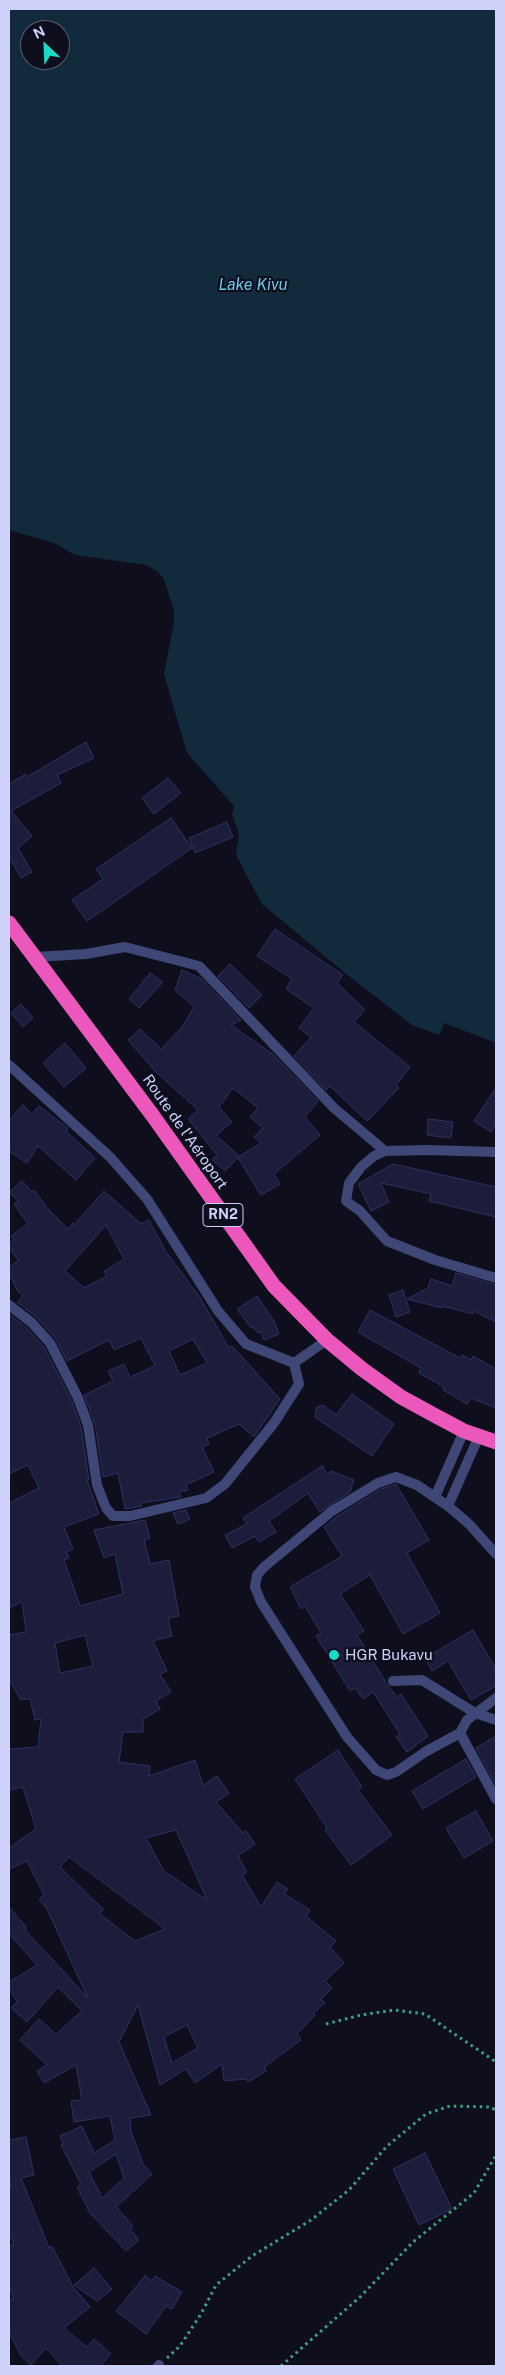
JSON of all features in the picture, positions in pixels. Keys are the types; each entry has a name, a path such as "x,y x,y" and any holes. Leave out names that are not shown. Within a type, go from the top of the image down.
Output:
{"highway":[{"name":"Route de l'Aéroport","path":"9,923 274,1286 327,1340 362,1369 401,1396 464,1430 496,1442"}],"street":[{"path":"35,957 86,954 124,946 200,966 334,1108 385,1151"},
{"path":"9,1065 110,1157 147,1199 218,1312 246,1344 294,1362"},
{"path":"496,1152 385,1151 374,1156 361,1167 349,1183 346,1201 360,1212 387,1241 435,1260 496,1278"},
{"path":"9,1305 31,1322 50,1343 78,1398 88,1424 97,1485 106,1508 114,1516 130,1516 206,1498 225,1484 274,1423 299,1384 294,1362"},
{"path":"294,1362 327,1340"},
{"path":"435,1498 464,1430"},
{"path":"448,1506 479,1436"},
{"path":"460,1733 425,1752 396,1772 386,1775 376,1770 347,1737 261,1602 256,1586 257,1575 264,1567 332,1511 378,1483 396,1477 417,1485 448,1506 469,1524 496,1554"},
{"path":"393,1681 422,1680 475,1713 496,1720"},
{"path":"496,1698 475,1713 462,1726 460,1733 496,1800"}],"path":[{"path":"326,2024 362,2015 394,2010 425,2014 496,2062"},
{"path":"159,2366 180,2346 201,2314 216,2285 252,2256 311,2220 349,2190 387,2146 426,2114 450,2106 488,2107 496,2110"},
{"path":"281,2366 360,2297 413,2242 474,2193 496,2155"}],"water":[{"name":"Lake Kivu","path":"9,9 496,9 496,1056 412,1025 345,973 262,904 236,855 239,834 232,815 234,806 187,753 164,674 174,622 174,611 164,579 157,571 146,565 75,555 54,543 9,530"}],"pier":[{"path":"444,1023 496,1043 496,1056 439,1036"}],"building":[{"path":"86,742 94,758 57,775 61,783 11,811 32,836 18,848 32,872 21,878 9,857 9,784 26,774 27,777"},
{"path":"168,778 181,793 154,814 142,798"},
{"path":"171,818 192,848 87,921 72,900 103,879 96,869"},
{"path":"227,822 233,837 195,853 189,838"},
{"path":"275,929 343,975 337,983 365,1010 354,1022 410,1067 396,1085 399,1088 367,1121 330,1086 326,1090 294,1056 311,1037 299,1028 314,1008 286,989 292,979 257,956"},
{"path":"230,964 262,995 249,1008 218,976"},
{"path":"182,970 202,979 241,1020 231,1025 274,1055 318,1101 305,1117 320,1135 274,1174 280,1184 261,1195 238,1158 225,1171 212,1160 217,1155 188,1119 198,1110 156,1072 128,1040 140,1029 161,1049 182,1027 194,1007 175,990","holes":["233,1088 258,1108 250,1117 263,1128 254,1137 261,1143 238,1157 216,1135 232,1122 219,1107"]},
{"path":"150,973 163,982 139,1008 129,999"},
{"path":"21,1004 33,1018 23,1027 11,1013"},
{"path":"65,1043 86,1068 64,1087 43,1063"},
{"path":"496,1088 496,1124 491,1132 474,1121"},
{"path":"23,1105 32,1114 39,1106 68,1128 66,1131 95,1158 76,1180 38,1146 27,1163 9,1151 9,1120"},
{"path":"428,1119 453,1122 451,1138 427,1135"},
{"path":"393,1164 496,1187 496,1217 429,1201 431,1194 381,1183 389,1202 371,1211 358,1184"},
{"path":"22,1181 32,1192 34,1190 47,1208 68,1229 73,1223 74,1225 104,1191 141,1224 149,1220 166,1252 199,1296 229,1348 232,1346 280,1399 254,1437 239,1424 207,1438 209,1444 202,1447 214,1472 186,1485 188,1490 179,1492 181,1497 141,1503 142,1506 125,1509 118,1473 103,1477 95,1424 84,1395 113,1381 108,1371 124,1364 130,1377 155,1366 141,1338 114,1350 109,1340 67,1361 55,1338 36,1317 17,1302 23,1296 18,1292 9,1273 9,1267 19,1261 9,1248 9,1244 14,1240 11,1236 28,1224 14,1204 18,1201 9,1192","holes":["106,1225 124,1259 104,1271 107,1276 84,1288 65,1271","193,1339 207,1363 180,1375 169,1351"]},
{"path":"456,1273 496,1285 496,1322 474,1311 473,1314 407,1299 428,1288 431,1279 452,1286"},
{"path":"403,1290 410,1312 396,1317 389,1295"},
{"path":"257,1296 274,1321 279,1334 264,1340 260,1331 258,1333 253,1327 251,1328 237,1309"},
{"path":"370,1310 460,1358 462,1355 471,1360 473,1356 496,1369 496,1408 471,1398 467,1404 443,1390 444,1387 419,1373 421,1368 358,1332"},
{"path":"9,1314 26,1327 44,1347 72,1401 81,1427 89,1480 87,1480 99,1514 64,1527 73,1549 66,1552 69,1558 64,1560 80,1606 123,1594 115,1554 104,1558 94,1530 145,1520 150,1538 144,1540 150,1564 169,1560 179,1616 168,1618 172,1636 153,1641 167,1671 160,1674 171,1692 156,1701 160,1709 143,1719 143,1732 123,1732 119,1762 150,1766 149,1776 195,1760 203,1785 217,1776 229,1793 216,1802 243,1833 246,1831 255,1844 239,1855 239,1858 247,1872 242,1875 261,1907 277,1882 288,1889 284,1894 310,1910 306,1916 336,1941 330,1947 344,1963 325,1981 332,1988 321,1999 325,2003 313,2013 315,2015 297,2034 301,2040 264,2067 266,2071 248,2082 246,2079 224,2081 222,2064 195,2083 186,2069 160,2085 138,2005 119,2042 151,2115 130,2118 131,2132 143,2164 152,2174 116,2207 133,2226 130,2229 139,2240 126,2251 90,2213 77,2187 81,2184 61,2145 63,2144 60,2136 82,2126 94,2153 115,2140 110,2116 74,2122 71,2101 82,2100 76,2065 44,2083 37,2071 47,2065 20,2040 39,2019 56,2034 82,2011 58,1987 27,2022 11,2008 17,2002 9,1988 9,1982 37,1965 9,1934 9,1907 27,1928 25,1930 88,1998 47,1909 39,1899 44,1895 27,1861 9,1869 9,1848 36,1829 23,1787 9,1790 9,1749 38,1747 41,1719 35,1720 30,1699 21,1700 9,1680 9,1635 26,1632 22,1602 9,1608 9,1503 39,1488 28,1465 9,1474","holes":["85,1635 93,1666 60,1673 55,1643","176,1830 207,1900 164,1871 146,1838","69,1857 165,1929 135,1941 100,1914 103,1909 60,1867","187,2025 198,2048 172,2063 164,2037","116,2154 124,2178 102,2198 89,2172"]},
{"path":"352,1394 394,1424 372,1456 315,1417 316,1408 323,1405 336,1415"},
{"path":"322,1466 327,1474 331,1471 354,1480 350,1492 320,1512 308,1493 269,1521 276,1532 259,1542 255,1536 232,1548 225,1535 247,1524 243,1518"},
{"path":"396,1484 429,1540 407,1553 440,1613 403,1634 370,1575 340,1594 364,1631 357,1635 387,1684 397,1697 401,1694 428,1736 407,1752 396,1737 400,1734 373,1692 363,1699 355,1688 350,1691 316,1636 321,1633 305,1606 301,1609 290,1587 342,1556 324,1527 336,1517 381,1489"},
{"path":"186,1510 190,1519 178,1524 173,1513"},
{"path":"473,1630 496,1669 496,1686 471,1700 448,1661 432,1671 425,1658"},
{"path":"496,1736 496,1785 476,1748"},
{"path":"338,1750 362,1787 358,1790 392,1835 351,1865 325,1830 327,1828 295,1779"},
{"path":"466,1759 476,1777 423,1809 412,1791"},
{"path":"476,1811 493,1841 464,1858 446,1828"},
{"path":"26,2137 34,2175 21,2178 49,2248 52,2246 73,2287 90,2307 64,2328 87,2347 94,2339 111,2354 100,2366 62,2366 46,2348 31,2365 22,2357 9,2333 9,2300 14,2298 9,2287 9,2247 14,2244 9,2232 9,2188 11,2187 9,2180 9,2140"},
{"path":"425,2153 452,2209 419,2225 393,2169"},
{"path":"94,2268 112,2289 97,2301 74,2285"},
{"path":"145,2276 152,2281 155,2276 182,2292 172,2309 166,2306 146,2334 116,2311"}],"place":[{"name":"HGR Bukavu","path":"334,1655"}]}
